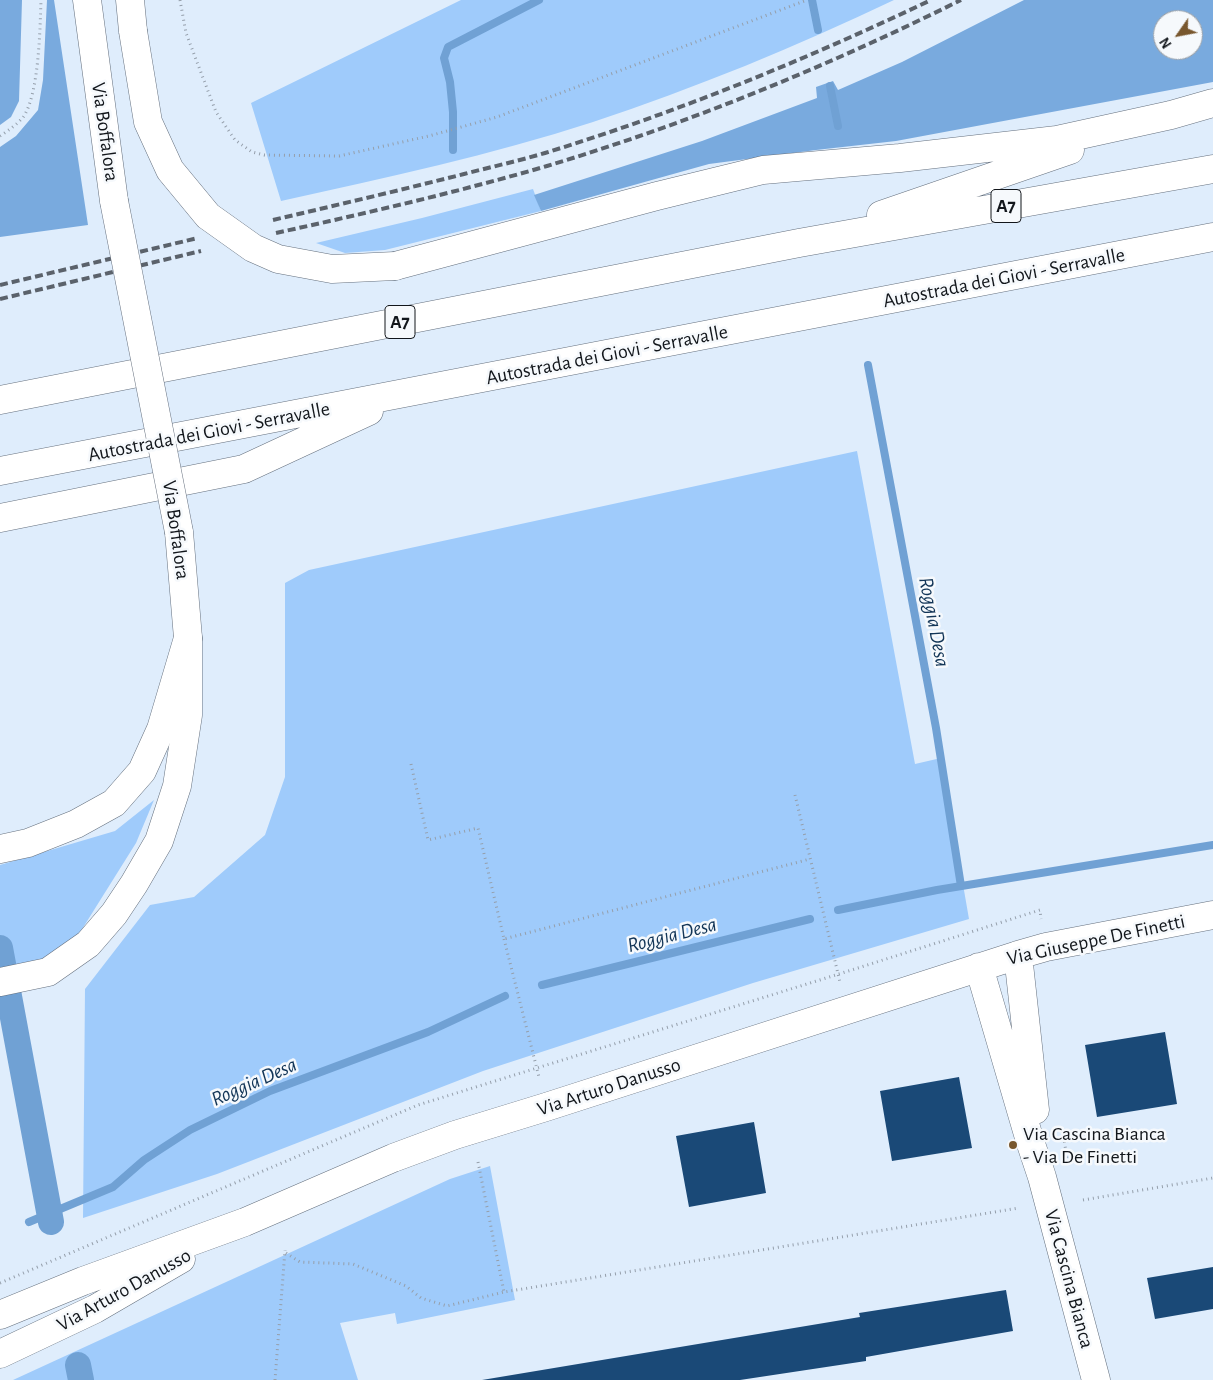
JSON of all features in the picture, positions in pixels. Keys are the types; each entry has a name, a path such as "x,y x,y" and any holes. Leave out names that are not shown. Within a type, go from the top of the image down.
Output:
{"main road":[{"name":"Via Boffalora","path":"0,982 48,972 88,944 114,914 158,841 177,786 188,714 188,638 179,532 114,200 87,0"},
{"path":"130,0 133,31 148,122 170,170 208,216 253,248 278,259 332,269 395,266 657,196 763,170 900,158 1057,140 1171,115"},
{"path":"799,243 1171,115 1213,103"},
{"name":"A7","path":"0,400 799,243 1213,169"},
{"name":"Autostrada dei Giovi - Serravalle","path":"0,471 1206,240"},
{"path":"0,518 244,469 407,394"},
{"path":"0,849 28,843 76,824 114,803 142,771 161,729 188,638"},
{"name":"Via Giuseppe De Finetti","path":"979,967 1046,947 1213,915"},
{"name":"Via Cascina Bianca","path":"1018,955 1042,1177"},
{"name":"Via Cascina Bianca","path":"979,967 1042,1177 1096,1380"},
{"name":"Via Arturo Danusso","path":"0,1315 83,1281 245,1222 393,1158 455,1135 979,967"},
{"name":"Via Arturo Danusso","path":"0,1354 95,1309 245,1222"}],"path":[{"path":"0,136 24,116 31,99 40,40 41,0"},
{"path":"180,0 186,33 216,112 235,140 252,152 264,155 339,156 443,132 506,113 807,0"},
{"path":"411,764 428,840 478,828 539,1077"},
{"path":"795,795 840,982"},
{"path":"504,939 810,859"},
{"path":"0,1283 418,1105 1040,910 1041,919"},
{"path":"478,1162 504,1292"},
{"path":"1083,1200 1213,1178"},
{"path":"275,1380 286,1252 300,1262 353,1264 406,1286 421,1298 447,1306 504,1292 1020,1208"}],"shaded area":[{"path":"0,0 22,0 19,101 11,117 0,125"},
{"path":"47,0 54,0 88,225 0,237 0,147 16,136 38,110 43,80"},
{"path":"461,0 894,0 745,66 593,122 555,134 399,175 281,201 251,103"},
{"path":"1024,0 1213,0 1213,82 896,141 709,164 541,211 534,195 702,141 817,98 816,87 833,81 838,90 902,62"},
{"path":"533,189 541,211 385,250 345,253 316,243 422,218"},
{"path":"857,451 915,764 941,758 969,919 753,983 483,1071 217,1174 83,1218 85,989 150,905 194,897 265,835 285,777 285,583 309,570"},
{"path":"154,800 136,843 74,942 40,962 0,971 0,865 115,831"},
{"path":"490,1166 515,1300 397,1324 395,1313 340,1323 358,1380 13,1380 450,1179"}],"building":[{"path":"1165,1032 1177,1104 1097,1117 1085,1045"},
{"path":"959,1077 972,1148 892,1161 880,1091"},
{"path":"754,1122 766,1193 689,1207 676,1136"},
{"path":"1213,1267 1213,1309 1155,1319 1147,1278"},
{"path":"1006,1290 1013,1331 866,1357 866,1361 740,1380 482,1380 860,1317 859,1313"}],"waterway":[{"path":"453,150 453,112 450,82 444,58 448,47 539,0"},
{"name":"Roggia Desa","path":"812,0 818,30"},
{"name":"Roggia Desa","path":"830,86 838,126"},
{"name":"Roggia Desa","path":"868,365 936,728 961,886"},
{"name":"Roggia Desa","path":"838,910 937,890 1213,845"},
{"name":"Roggia Desa","path":"542,985 810,919"},
{"path":"0,948 51,1222"},
{"name":"Roggia Desa","path":"29,1222 113,1187 144,1160 190,1130 270,1091 428,1032 505,996"},
{"path":"78,1365 81,1380"}],"railway":[{"path":"273,220 515,161 595,137 741,84 931,0"},
{"path":"276,233 514,176 653,131 758,92 860,48 961,0"},
{"path":"0,285 198,238"},
{"path":"0,299 201,251"}],"place":[{"name":"Via Cascina Bianca - Via De Finetti","path":"1013,1145"}]}
